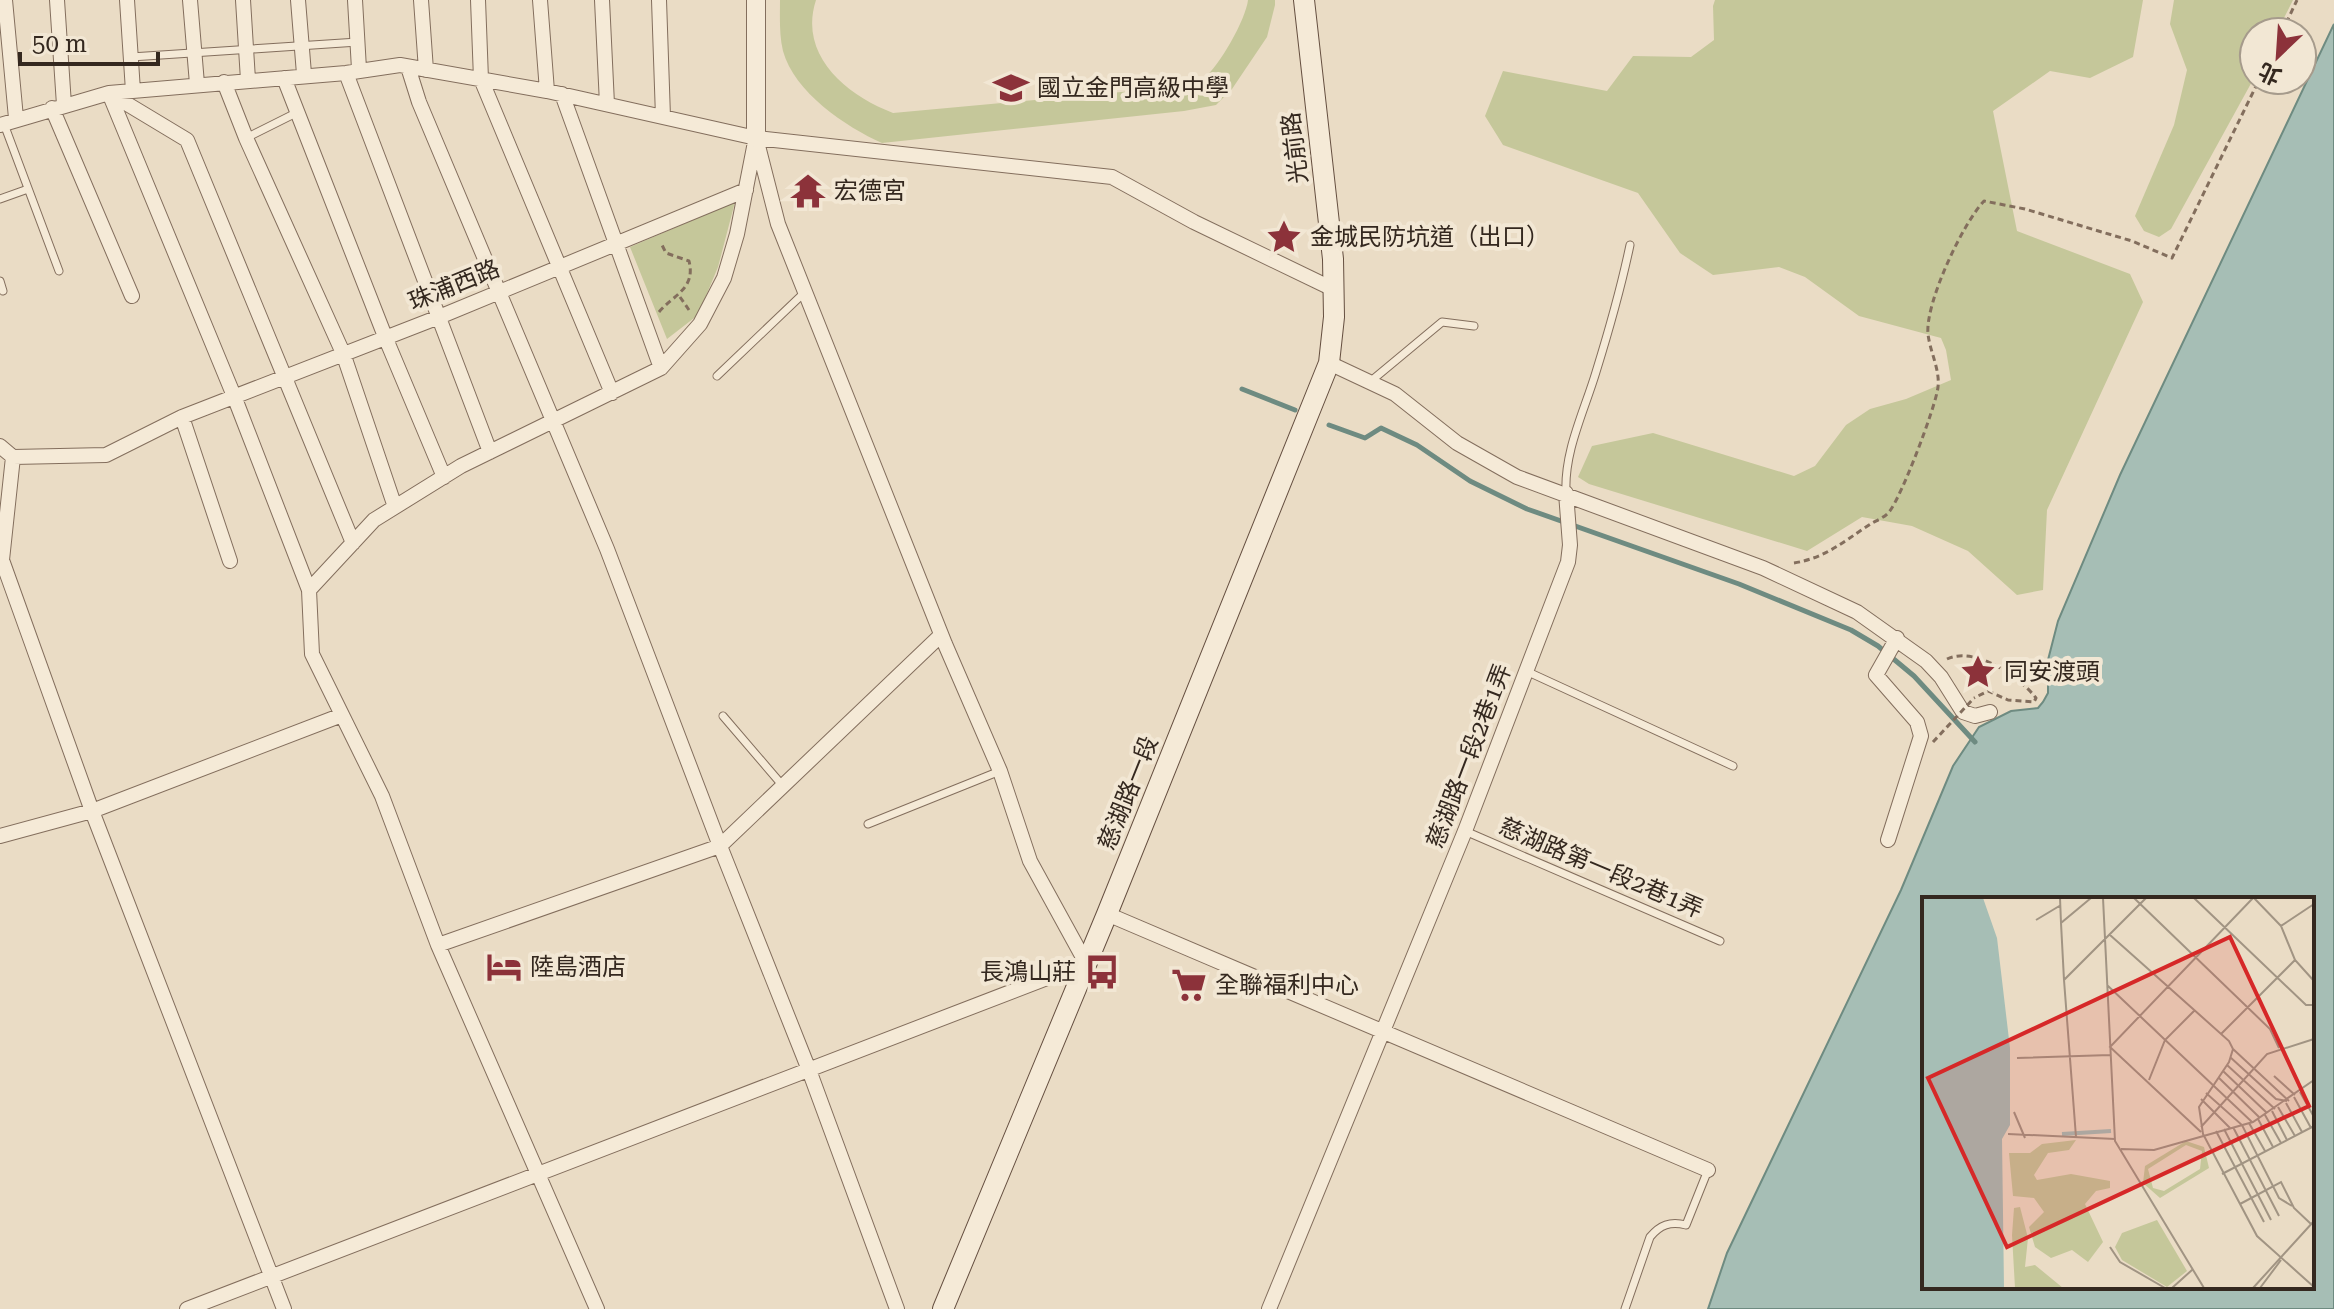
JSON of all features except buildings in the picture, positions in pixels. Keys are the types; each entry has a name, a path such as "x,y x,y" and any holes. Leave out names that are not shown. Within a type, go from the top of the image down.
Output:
{"main road":[{"name":"光前路","path":"1304,0 1335,290"},
{"name":"慈湖路一段","path":"943,1309 1107,914 1329,363 1335,290"}],"street":[{"path":"5,0 6,122 109,93 408,67 562,94 756,138 1112,177 1194,222 1335,290"},
{"path":"57,0 58,106 132,296"},
{"path":"127,0 133,91"},
{"path":"190,0 197,84"},
{"path":"243,0 248,80"},
{"path":"298,0 304,74"},
{"path":"355,0 358,42 352,71 490,452"},
{"path":"421,0 426,70"},
{"path":"478,0 481,79 612,393"},
{"path":"540,0 547,91"},
{"path":"602,0 607,104"},
{"path":"659,0 663,117"},
{"path":"309,590 374,520 490,452 661,368 700,324 724,278 737,234 756,138 756,0"},
{"path":"408,67 419,102 607,549 809,1070 897,1309"},
{"path":"284,78 386,339 444,477"},
{"path":"224,82 343,353 395,507"},
{"path":"109,93 187,140 353,543"},
{"path":"109,93 234,396 309,590 312,654 382,796 438,945 597,1309"},
{"path":"562,94 661,368"},
{"path":"187,1309 1086,963 1030,861 1000,771 941,635 778,224 756,138"},
{"name":"珠浦西路","path":"13,457 106,455 182,417 386,339 746,190"},
{"path":"1329,363 1371,381 1409,403 1440,431 1486,461 1566,500 1763,568 1832,598 1935,670 1963,712 1975,716 1990,712"},
{"path":"182,417 230,561"},
{"path":"0,446 13,457 1,560 92,811 284,1309"},
{"name":"慈湖路一段2巷1弄","path":"1269,1309 1465,831 1524,670 1568,562 1570,532 1566,500"},
{"path":"438,945 720,846 941,635"},
{"path":"1888,840 1921,736 1914,718 1877,677 1879,667 1896,640"},
{"path":"0,836 92,811 342,715"},
{"path":"1107,914 1708,1170"}],"lane":[{"path":"131,57 358,42"},
{"path":"246,138 298,112"},
{"path":"6,122 59,271"},
{"path":"0,199 28,189"},
{"path":"1566,500 1568,457 1621,287 1630,245"},
{"path":"0,281 3,291"},
{"path":"717,376 805,292"},
{"path":"1371,381 1442,322 1474,326"},
{"path":"1524,670 1733,766"},
{"path":"723,716 783,786"},
{"path":"868,824 1000,771"},
{"name":"慈湖路第一段2巷1弄","path":"1465,831 1720,941"},
{"path":"1625,1309 1650,1237 1667,1224 1686,1225 1708,1170"}],"path":[{"path":"1763,568 1815,559 1855,536 1891,509 1930,413 1938,378 1928,334 1929,308 1937,287 1984,201 2025,209 2132,241 2172,258 2251,96"},
{"path":"656,236 666,253 689,261 692,271 680,297 666,304 657,315"},
{"path":"680,297 691,313"},
{"path":"1933,742 1974,698 1988,691 2014,701 2034,702 2036,698 2025,686 1992,663 1954,656 1935,670"}],"green space":[{"path":"780,0 816,0 812,20 814,38 830,70 859,95 893,113 1186,86 1204,78 1217,64 1237,30 1248,0 1275,0 1275,5 1267,37 1232,89 1216,105 882,143 838,118 798,80 783,51"},
{"path":"1715,0 2143,0 2133,57 2090,78 2050,71 1993,111 2017,231 2130,274 2143,302 2047,510 2043,590 2017,595 1968,551 1912,526 1862,517 1807,551 1589,484 1578,477 1592,446 1653,433 1794,476 1815,466 1846,425 1870,409 1906,399 1951,380 1941,338 1859,316 1805,277 1779,267 1713,275 1680,253 1638,193 1503,145 1485,116 1503,71 1607,91 1633,56 1691,57 1714,40"},
{"path":"2174,0 2293,0 2285,16 2238,16 2238,96 2244,96 2171,229 2159,237 2144,231 2135,216 2174,125 2187,70 2170,24"},
{"path":"735,202 718,267 698,315 667,339 630,247"}],"shaded area":[{"path":"2334,24 2334,1309 1708,1309 1727,1253 1901,890 1953,766 1979,727 2011,711 2038,708 2048,693 2048,660 2058,621 2120,475 2300,96 2318,96 2318,58"}],"waterway":[{"path":"1242,389 1295,410"},
{"path":"1329,425 1365,438 1381,428 1417,445 1470,481 1527,509 1739,584 1851,630 1878,646 1914,676 1975,742"}],"place":[{"name":"國立金門高級中學","path":"1011,88"},
{"name":"宏德宮","path":"808,191"},
{"name":"金城民防坑道（出口）","path":"1284,237"},
{"name":"同安渡頭","path":"1978,672"},
{"name":"陸島酒店","path":"504,967"},
{"name":"長鴻山莊","path":"1102,972"},
{"name":"全聯福利中心","path":"1189,985"}]}
